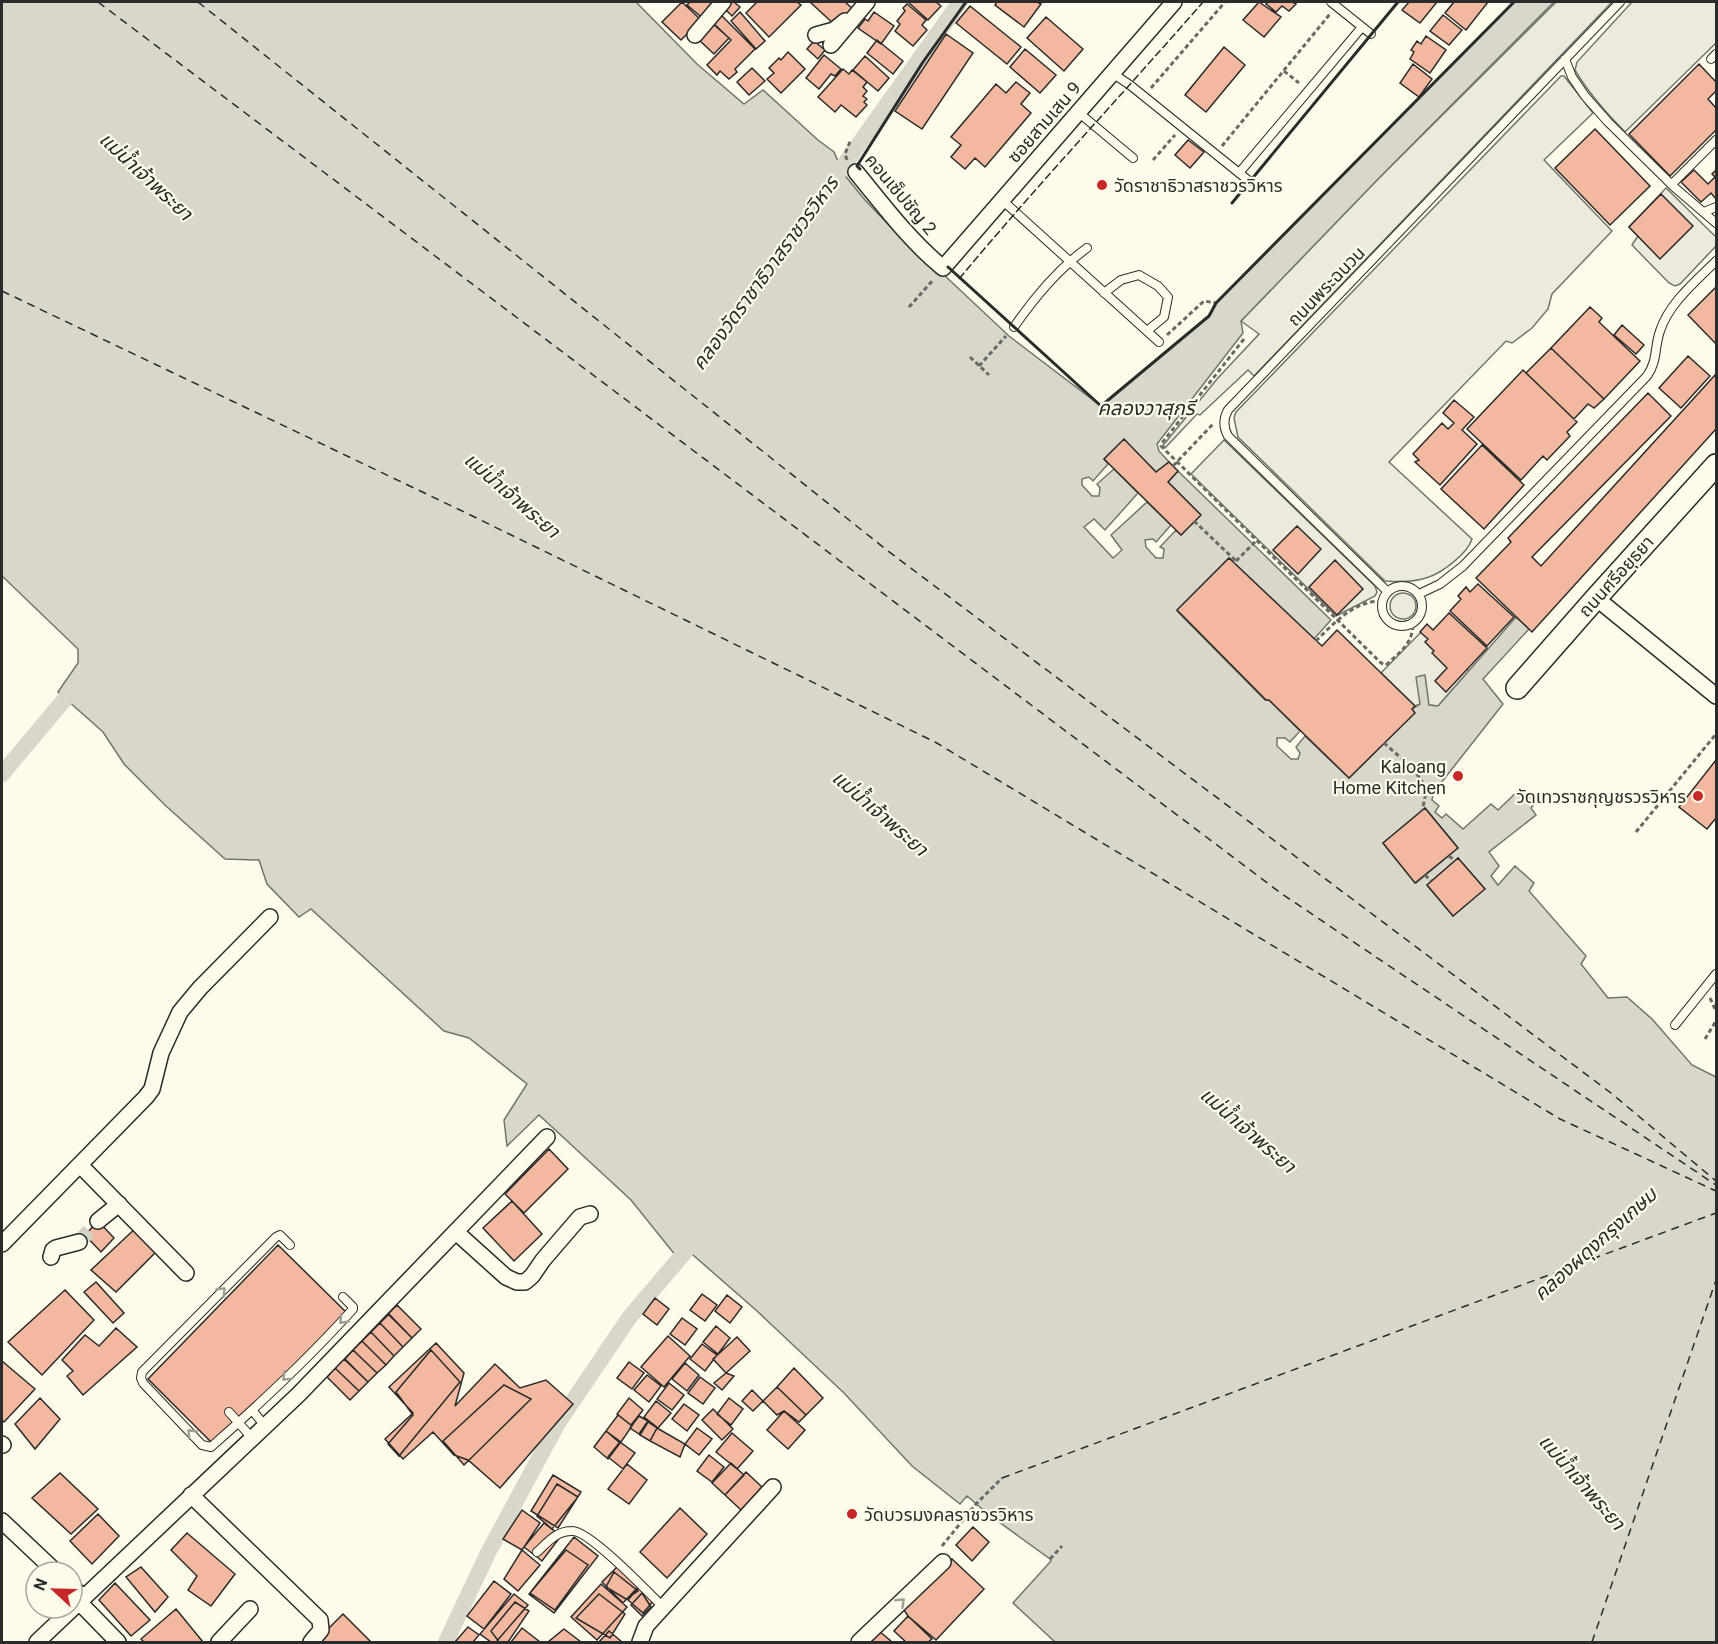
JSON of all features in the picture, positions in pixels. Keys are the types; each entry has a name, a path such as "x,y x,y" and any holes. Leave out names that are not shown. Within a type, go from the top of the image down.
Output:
{"street":[{"path":"695,35 723,2"},
{"path":"831,45 867,2"},
{"name":"ซอยสามเสน 9","path":"943,268 1174,2"},
{"path":"816,35 834,30 843,22 855,17"},
{"name":"คอนเซ็ปชัญ 2","path":"856,172 902,230 943,268"},
{"name":"ถนนศรีอยุธยา","path":"1517,688 1716,465"},
{"path":"1596,598 1716,696"},
{"path":"2,1244 152,1089 161,1053 180,1012 200,988 270,917"},
{"path":"84,1598 307,1386 547,1137"},
{"path":"80,1165 186,1273"},
{"path":"98,1221 118,1204"},
{"path":"456,1232 506,1277 517,1282 525,1282 580,1217 590,1214"},
{"path":"51,1257 51,1252 56,1248 79,1242"},
{"path":"640,1642 646,1626 773,1487"},
{"path":"191,1496 320,1620 321,1629 311,1642"},
{"path":"2,1521 43,1560"},
{"path":"859,1642 943,1562"},
{"path":"84,1602 118,1642"},
{"path":"219,1642 250,1609"},
{"path":"37,1642 61,1620"}],"lane":[{"name":"ถนนพระฉนวน","path":"1225,419 1228,410 1620,2"},
{"path":"1334,4 1371,34"},
{"path":"1239,173 1362,27"},
{"path":"1565,59 1572,77 1608,122 1716,223"},
{"path":"1112,73 1249,181"},
{"path":"1078,112 1133,158"},
{"path":"1672,184 1716,140"},
{"path":"1002,200 1159,342"},
{"path":"1704,212 1716,207"},
{"path":"1014,327 1069,261 1087,248"},
{"path":"1419,594 1440,584 1463,566 1647,376 1654,367 1656,344 1665,318 1682,296 1716,261"},
{"path":"1104,293 1121,280 1139,275 1158,286 1168,297 1164,317 1147,331"},
{"path":"1225,419 1225,431 1228,436 1388,592"},
{"path":"1400,586 1419,594 1423,607 1413,623 1401,627 1389,622 1383,610 1383,601 1388,592 1400,586"},
{"path":"1675,1025 1716,974"},
{"path":"290,1245 280,1235 276,1237 142,1372 143,1383 204,1446 211,1446 238,1423 318,1341 353,1309 343,1297"},
{"path":"252,1410 265,1426"},
{"path":"230,1412 252,1438"},
{"path":"537,1552 556,1535 577,1531 593,1541 664,1608"}],"path":[{"path":"1144,97 1225,2"},
{"path":"1215,154 1284,71 1334,4"},
{"path":"1284,71 1308,90"},
{"path":"1153,160 1182,127"},
{"name":"คอนเซ็ปชัญ 2","path":"851,139 845,154 848,163 856,172"},
{"path":"909,306 943,268"},
{"path":"1159,342 1204,301 1216,303"},
{"path":"979,366 1014,327"},
{"path":"1244,339 1161,446 1255,542 1381,663 1386,665 1409,642 1413,623"},
{"path":"970,357 989,375"},
{"path":"1173,466 1215,422 1225,419"},
{"path":"1194,521 1235,562 1255,542"},
{"path":"1316,641 1342,615 1374,601 1383,601"},
{"path":"1636,832 1716,734"},
{"path":"1384,743 1421,780 1425,789 1422,811"},
{"path":"1449,856 1455,861"},
{"path":"1425,875 1431,881"},
{"path":"1705,1039 1716,1021"},
{"path":"943,1562 938,1551 976,1504 1002,1478"},
{"path":"1050,1559 1062,1546"}],"shaded area":[{"path":"1556,2 1612,2 1254,376 1248,370 1200,415 1197,414 1165,448 1163,445 1217,379 1259,334 1241,321 1380,177"},
{"path":"1632,2 1716,2 1716,43 1625,132 1598,103 1575,70 1577,62"},
{"path":"1561,76 1564,76 1593,113 1544,160 1612,231 1552,294 1548,309 1532,328 1512,343 1506,341 1389,462 1472,539 1460,556 1435,575 1413,581 1385,581 1238,437 1234,418 1236,412"},
{"path":"1666,188 1716,237 1716,246 1680,284 1675,286 1669,283 1632,245 1638,236 1629,227"},
{"path":"1224,440 1375,586 1377,592 1375,596 1336,616 1191,474"},
{"path":"1403,593 1412,597 1416,606 1412,615 1403,619 1394,615 1390,606 1394,597"},
{"path":"1425,628 1469,671 1438,706 1420,704 1415,706 1381,673"}],"water":[{"path":"2,2 636,2 697,64 744,104 763,90 834,152 843,173 904,241 926,258 1009,336 1101,406 1209,316 1216,303 1514,2 1554,2 1241,321 1243,333 1157,444 1159,451 1169,462 1156,472 1124,440 1104,459 1108,464 1093,481 1089,477 1082,479 1082,485 1092,496 1099,496 1100,488 1097,484 1114,469 1138,493 1105,530 1094,519 1084,527 1113,558 1122,550 1111,535 1147,502 1171,525 1156,542 1153,539 1145,540 1146,547 1156,558 1163,558 1164,549 1160,547 1176,530 1181,535 1200,515 1168,482 1178,471 1331,620 1314,639 1229,558 1177,611 1265,700 1269,700 1300,731 1290,742 1285,738 1277,738 1277,746 1291,759 1298,759 1300,753 1296,747 1305,736 1349,778 1414,713 1412,709 1420,704 1416,677 1425,675 1429,705 1438,706 1516,617 1529,629 1483,679 1503,704 1441,783 1433,794 1432,800 1439,806 1435,812 1442,818 1446,814 1463,829 1491,804 1498,810 1520,789 1536,802 1531,808 1536,815 1489,852 1499,866 1491,876 1498,885 1515,866 1534,883 1529,891 1586,956 1581,964 1608,998 1627,997 1652,1019 1692,1065 1716,1077 1716,1642 1055,1642 1013,1603 1051,1561 1050,1559 967,1496 960,1504 912,1466 844,1393 757,1311 693,1255 676,1256 631,1200 539,1115 507,1146 504,1120 527,1084 469,1038 444,1031 311,909 299,917 267,884 259,860 225,859 166,806 124,764 103,732 58,692 78,663 78,649 2,576","holes":["1425,808 1458,848 1416,883 1383,843","1458,858 1484,889 1453,916 1427,885"]}],"building":[{"path":"682,2 701,20 681,40 662,22"},
{"path":"690,2 712,2 717,5 705,20 687,5"},
{"path":"732,2 740,7 732,16 725,9"},
{"path":"757,2 797,2 801,5 769,37 746,13"},
{"path":"810,2 845,2 853,9 837,27"},
{"path":"908,2 936,2 941,6 928,20"},
{"path":"997,2 1037,2 1041,4 1024,27 995,5"},
{"path":"1259,2 1281,17 1264,37 1243,20"},
{"path":"1268,2 1296,4 1289,11 1282,6 1276,12 1266,4"},
{"path":"1409,2 1437,2 1420,23 1402,10"},
{"path":"1454,2 1488,2 1466,30 1445,13"},
{"path":"907,4 926,20 922,25 927,30 913,46 895,31 900,24 897,21 905,11 903,8"},
{"path":"970,6 1021,47 1007,64 956,23"},
{"path":"740,12 765,41 756,49 731,21"},
{"path":"874,12 894,26 881,44 858,28 865,19 868,21"},
{"path":"720,14 755,49 735,69 737,72 729,79 720,71 717,75 707,65 731,40 712,22"},
{"path":"1443,15 1462,30 1449,45 1430,31"},
{"path":"1046,17 1083,49 1064,71 1027,38"},
{"path":"712,23 729,38 714,54 698,39"},
{"path":"946,34 973,53 922,129 895,111"},
{"path":"1426,36 1446,50 1430,73 1410,59 1414,52 1411,50 1417,41 1421,44"},
{"path":"877,40 903,61 893,74 867,53"},
{"path":"814,41 825,50 818,59 807,49"},
{"path":"1224,47 1245,65 1206,112 1185,95"},
{"path":"1025,49 1056,75 1040,93 1010,67"},
{"path":"788,52 805,69 781,93 767,79 774,73 769,68"},
{"path":"824,55 841,69 835,76 831,74 819,89 806,78"},
{"path":"865,56 889,78 878,91 853,70"},
{"path":"1413,64 1432,79 1419,97 1400,83"},
{"path":"1699,64 1716,82 1716,91 1708,99 1716,108 1716,130 1670,176 1629,134"},
{"path":"752,68 765,81 749,95 737,82"},
{"path":"843,69 849,74 852,70 867,82 863,87 867,91 863,96 867,99 864,102 867,105 856,117 841,105 835,112 818,97"},
{"path":"1016,82 1030,93 1021,104 1031,113 985,167 975,158 965,169 951,157 961,145 951,137 996,84 1006,93"},
{"path":"1595,129 1650,186 1610,225 1555,168"},
{"path":"1188,140 1204,152 1190,168 1175,155"},
{"path":"1694,170 1708,184 1715,177 1712,174 1716,170 1716,199 1711,193 1701,202 1681,182"},
{"path":"1661,194 1693,226 1660,259 1629,227"},
{"path":"1716,287 1716,344 1688,315"},
{"path":"1590,307 1602,318 1599,322 1640,361 1604,399 1551,348"},
{"path":"1622,325 1644,345 1636,354 1614,335"},
{"path":"1551,348 1604,399 1594,408 1588,404 1574,419 1526,373"},
{"path":"1688,356 1710,376 1681,408 1659,388"},
{"path":"1523,370 1577,422 1567,432 1570,436 1547,460 1543,456 1521,480 1467,429"},
{"path":"1716,374 1716,429 1532,632 1476,578 1511,542 1508,538 1648,393 1671,416 1532,557 1541,566"},
{"path":"1454,400 1474,417 1462,430 1477,444 1440,485 1415,462 1419,460 1413,454 1442,423 1448,429 1454,423 1443,413"},
{"path":"1124,439 1156,472 1169,462 1178,471 1168,482 1201,515 1181,535 1104,459"},
{"path":"1482,445 1524,485 1484,529 1441,489"},
{"path":"1297,526 1321,549 1298,574 1273,550"},
{"path":"1229,558 1322,646 1337,630 1415,706 1412,709 1415,713 1349,778 1269,700 1266,700 1177,610"},
{"path":"1335,560 1363,589 1337,615 1309,587"},
{"path":"1478,584 1514,617 1487,646 1450,611 1461,599 1458,596 1466,587 1470,592"},
{"path":"1449,613 1487,648 1446,692 1435,681 1447,668 1432,653 1434,651 1425,642 1428,639 1420,632 1427,624 1433,630"},
{"path":"1716,760 1716,818 1707,829 1679,807"},
{"path":"1425,808 1458,848 1415,883 1383,843"},
{"path":"1458,858 1485,889 1453,916 1427,885"},
{"path":"549,1149 568,1169 524,1213 505,1194"},
{"path":"512,1201 542,1234 514,1261 483,1228"},
{"path":"98,1221 114,1238 101,1252 85,1235"},
{"path":"139,1225 158,1250 116,1292 91,1270"},
{"path":"278,1245 346,1312 215,1446 148,1379"},
{"path":"96,1282 124,1313 113,1323 84,1292"},
{"path":"65,1290 94,1320 42,1375 8,1342"},
{"path":"702,1294 717,1305 705,1321 690,1310"},
{"path":"727,1295 742,1307 730,1323 715,1311"},
{"path":"655,1298 669,1309 657,1325 643,1314"},
{"path":"397,1305 421,1329 412,1338 388,1314"},
{"path":"389,1314 412,1338 403,1347 380,1323"},
{"path":"682,1318 697,1329 685,1345 670,1334"},
{"path":"380,1323 403,1347 394,1356 371,1332"},
{"path":"716,1326 730,1338 718,1354 703,1342"},
{"path":"116,1328 137,1347 83,1395 67,1376 73,1371 62,1360 85,1335 99,1346"},
{"path":"371,1332 394,1356 386,1365 362,1341"},
{"path":"668,1336 690,1356 664,1387 641,1367"},
{"path":"737,1337 750,1351 726,1373 713,1359"},
{"path":"362,1341 386,1365 377,1373 353,1350"},
{"path":"436,1343 464,1373 455,1406 495,1364 520,1388 546,1380 573,1404 500,1488 468,1460 454,1455 433,1432 403,1459 385,1439 413,1413 389,1387"},
{"path":"702,1344 717,1355 705,1371 690,1359"},
{"path":"353,1350 377,1373 368,1382 345,1359"},
{"path":"431,1350 460,1382 399,1456 388,1444 413,1415 396,1392"},
{"path":"344,1359 368,1382 359,1391 335,1368"},
{"path":"2,1361 35,1389 4,1422 2,1420"},
{"path":"629,1362 644,1373 632,1389 617,1378"},
{"path":"685,1363 699,1375 687,1391 672,1379"},
{"path":"335,1368 359,1391 350,1400 327,1377"},
{"path":"794,1368 823,1398 806,1415 777,1387"},
{"path":"726,1373 734,1376 722,1390 714,1383"},
{"path":"647,1375 661,1386 649,1402 634,1390"},
{"path":"700,1377 715,1388 703,1404 688,1393"},
{"path":"669,1383 684,1395 672,1410 657,1399"},
{"path":"504,1385 531,1399 464,1465 443,1441"},
{"path":"777,1387 806,1415 799,1422 784,1411 777,1415 763,1401"},
{"path":"752,1390 763,1401 753,1411 742,1401"},
{"path":"40,1398 60,1419 35,1449 15,1424"},
{"path":"629,1398 643,1410 631,1425 617,1414"},
{"path":"729,1398 743,1409 731,1425 717,1414"},
{"path":"656,1401 671,1413 658,1428 644,1417"},
{"path":"684,1404 699,1415 687,1431 672,1419"},
{"path":"713,1409 733,1429 722,1440 702,1420"},
{"path":"784,1411 805,1430 788,1449 767,1430"},
{"path":"618,1415 632,1426 621,1442 606,1431"},
{"path":"639,1416 648,1421 639,1434 630,1428"},
{"path":"648,1422 657,1428 650,1441 640,1435"},
{"path":"657,1428 685,1444 680,1457 650,1441"},
{"path":"697,1428 712,1439 699,1455 685,1444"},
{"path":"606,1431 620,1443 608,1459 594,1447"},
{"path":"732,1433 753,1451 737,1469 716,1452"},
{"path":"620,1442 635,1453 623,1469 608,1457"},
{"path":"709,1455 724,1467 712,1482 697,1471"},
{"path":"731,1463 744,1475 725,1495 712,1483"},
{"path":"627,1464 647,1480 629,1504 608,1489"},
{"path":"746,1472 762,1487 741,1510 725,1495"},
{"path":"60,1473 98,1509 71,1534 32,1498"},
{"path":"553,1475 581,1492 558,1528 531,1511"},
{"path":"557,1484 578,1497 552,1529 537,1516"},
{"path":"680,1508 707,1534 667,1578 640,1552"},
{"path":"522,1510 540,1523 522,1550 503,1539"},
{"path":"98,1514 119,1536 92,1564 70,1541"},
{"path":"544,1523 561,1536 542,1561 524,1547"},
{"path":"973,1527 989,1542 972,1561 956,1545"},
{"path":"187,1533 235,1574 211,1606 188,1590 197,1576 171,1550"},
{"path":"574,1537 598,1556 554,1613 529,1594"},
{"path":"522,1550 540,1565 518,1591 504,1579"},
{"path":"566,1550 588,1565 555,1610 530,1593"},
{"path":"952,1559 984,1589 936,1640 904,1610"},
{"path":"619,1565 639,1586 623,1603 602,1582"},
{"path":"141,1567 168,1597 155,1612 126,1577"},
{"path":"614,1572 638,1591 626,1599 606,1587"},
{"path":"494,1581 511,1594 484,1629 467,1616"},
{"path":"115,1583 150,1620 131,1636 99,1600"},
{"path":"601,1584 627,1607 597,1640 571,1617"},
{"path":"641,1585 656,1598 643,1613 628,1600"},
{"path":"642,1593 651,1607 642,1616 631,1605"},
{"path":"514,1594 528,1605 496,1642 491,1642 480,1634"},
{"path":"599,1594 625,1614 610,1638 576,1618"},
{"path":"515,1602 529,1611 508,1642 499,1642 491,1631"},
{"path":"176,1609 203,1642 144,1642 141,1639"},
{"path":"343,1614 371,1642 315,1642"},
{"path":"908,1616 932,1639 928,1642 906,1642 894,1631"},
{"path":"872,1625 892,1642 869,1642"},
{"path":"468,1627 479,1635 473,1642 455,1642"},
{"path":"522,1628 540,1642 511,1642"},
{"path":"564,1629 581,1642 548,1642"},
{"path":"609,1631 622,1642 599,1642"}],"waterway":[{"name":"คลองวัดราชาธิวาสราชวรวิหาร","path":"829,186 960,2"},
{"path":"2,774 65,699 80,685"},
{"path":"446,1642 488,1553 558,1423 629,1318 696,1239"}],"ferry route":[{"path":"98,2 1282,894 1716,1185"},
{"path":"198,2 888,551 1611,1093 1716,1181"},
{"path":"2,291 460,510 935,742 1560,1119 1716,1191"},
{"path":"1002,1478 1716,1213"},
{"path":"1592,1642 1716,1280"}],"tunnel":[{"path":"79,1242 98,1221"}],"fence":[{"path":"959,279 1203,2"}],"wall":[{"path":"860,169 857,166 923,62 966,2"},
{"path":"1232,203 1398,2"},
{"path":"948,267 1101,406 1209,316 1216,303 1514,2"}],"place":[{"name":"วัดราชาธิวาสราชวรวิหาร","path":"1102,185"},
{"name":"Kaloang Home Kitchen","path":"1458,776"},
{"name":"วัดเทวราชกุญชรวรวิหาร","path":"1698,796"},
{"name":"วัดบวรมงคลราชวรวิหาร","path":"852,1514"}],"water label":[{"name":"แม่น้ำเจ้าพระยา","path":"146,176"},
{"name":"คลองวาสุกรี","path":"1146,408"},
{"name":"แม่น้ำเจ้าพระยา","path":"512,495"},
{"name":"แม่น้ำเจ้าพระยา","path":"880,813"},
{"name":"แม่น้ำเจ้าพระยา","path":"1248,1130"},
{"name":"คลองผดุงกรุงเกษม","path":"1595,1244"},
{"name":"แม่น้ำเจ้าพระยา","path":"1582,1482"}]}
